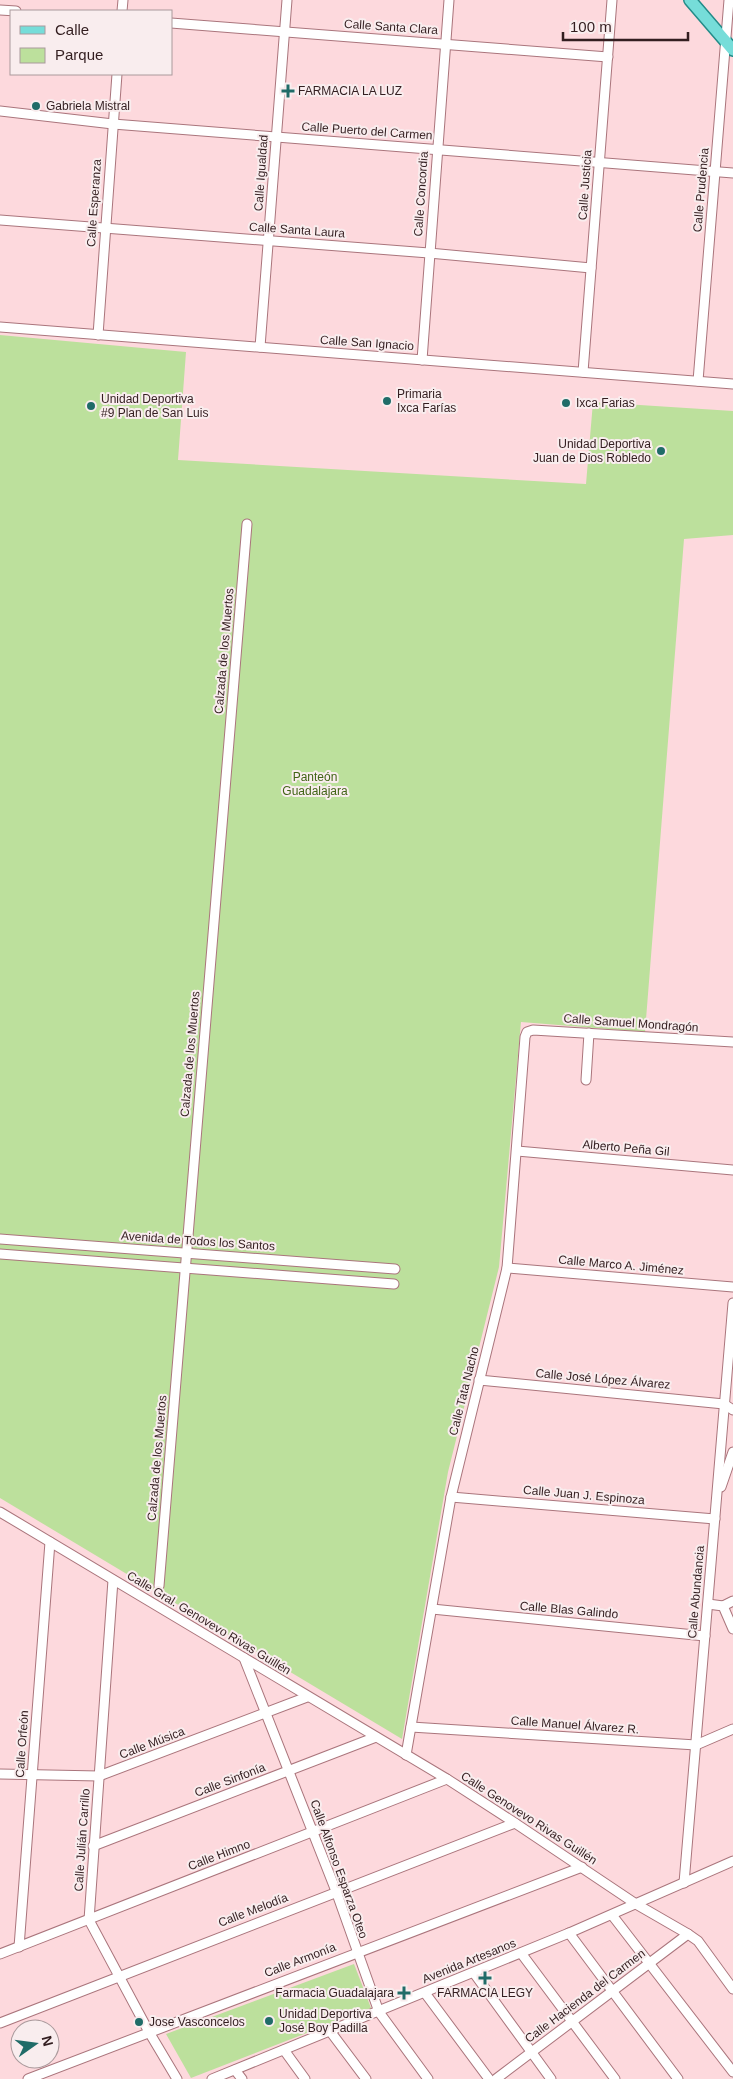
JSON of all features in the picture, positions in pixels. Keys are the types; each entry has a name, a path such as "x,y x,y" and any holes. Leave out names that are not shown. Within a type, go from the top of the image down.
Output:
{"main road":[{"path":"690,0 730,46"}],"street":[{"name":"Calle Igualdad","path":"260,348 287,0"},
{"name":"Calle Concordia","path":"422,360 449,0"},
{"name":"Calle Justicia","path":"583,372 612,0"},
{"name":"Calle Prudencia","path":"698,381 715,172 730,46 729,0"},
{"name":"Calle Santa Clara","path":"172,23 608,57"},
{"name":"Calle Esperanza","path":"98,335 104,228 117,75"},
{"name":"Calle Puerto del Carmen","path":"0,112 113,124 733,174"},
{"name":"Calle Santa Laura","path":"0,220 429,253 591,268"},
{"name":"Calle San Ignacio","path":"0,327 733,384"},
{"name":"Calzada de los Muertos","path":"159,1586 246,524"},
{"name":"Calle Samuel Mondragón","path":"528,1032 533,1030 733,1042"},
{"name":"Calle Tata Nacho","path":"406,1755 451,1497 507,1268 518,1151 525,1036 528,1032"},
{"path":"586,1080 589,1033"},
{"name":"Alberto Peña Gil","path":"518,1151 733,1170"},
{"name":"Avenida de Todos los Santos","path":"0,1239 395,1268"},
{"path":"0,1254 394,1284"},
{"name":"Calle Marco A. Jiménez","path":"507,1268 733,1287"},
{"name":"Calle Abundancia","path":"684,1883 714,1519 716,1504 725,1478 724,1404 733,1303"},
{"name":"Calle José López Álvarez","path":"479,1380 724,1404"},
{"path":"724,1404 733,1410"},
{"path":"725,1478 733,1452"},
{"name":"Calle Juan J. Espinoza","path":"451,1497 714,1519"},
{"name":"Calle Gral. Genovevo Rivas Guillén","path":"0,1512 306,1697 406,1755"},
{"name":"Calle Orfeón","path":"19,1947 50,1542"},
{"name":"Calle Julián Carrillo","path":"89,1920 113,1580"},
{"path":"708,1604 723,1606 733,1601"},
{"path":"723,1606 733,1629"},
{"name":"Calle Blas Galindo","path":"432,1610 705,1636"},
{"name":"Calle Alfonso Esparza Oteo","path":"244,1658 336,1891 356,1952 379,2012 428,2079"},
{"name":"Calle Música","path":"0,1774 99,1776 306,1697"},
{"name":"Calle Manuel Álvarez R.","path":"411,1726 696,1746 733,1729"},
{"name":"Calle Sinfonía","path":"93,1846 376,1737"},
{"name":"Calle Genovevo Rivas Guillén","path":"406,1755 516,1823 636,1904 698,1941 733,1989"},
{"name":"Calle Himno","path":"0,1954 447,1780"},
{"name":"Calle Melodía","path":"0,2022 516,1823"},
{"name":"Avenida Artesanos","path":"212,2079 520,1954 733,1861"},
{"name":"Calle Armonía","path":"28,2079 582,1867"},
{"path":"612,1915 733,2072"},
{"path":"89,1920 149,2032 177,2079"},
{"path":"569,1933 678,2079"},
{"name":"Calle Hacienda del Carmen","path":"496,2079 688,1934"},
{"path":"520,1954 615,2079"},
{"path":"474,1973 551,2079"},
{"path":"425,1993 489,2079"},
{"path":"330,2031 366,2079"},
{"path":"284,2050 305,2079"},
{"path":"235,2070 242,2079"}],"green space":[{"name":"Panteón Guadalajara","path":"0,335 186,352 178,460 586,484 593,402 733,411 733,535 684,539 645,1032 521,1022 499,1267 448,1472 402,1739 0,1498"},
{"name":"Unidad Deportiva José Boy Padilla","path":"354,1964 371,2008 191,2078 166,2034"}],"place":[{"name":"FARMACIA LA LUZ","path":"288,91"},
{"name":"Gabriela Mistral","path":"36,106"},
{"name":"Primaria Ixca Farías","path":"387,401"},
{"name":"Ixca Farias","path":"566,403"},
{"name":"Unidad Deportiva #9 Plan de San Luis","path":"91,406"},
{"name":"Unidad Deportiva Juan de Dios Robledo","path":"661,451"},
{"name":"FARMACIA LEGY","path":"485,1978"},
{"name":"Farmacia Guadalajara","path":"404,1993"},
{"name":"Unidad Deportiva José Boy Padilla","path":"269,2021"},
{"name":"Jose Vasconcelos","path":"139,2022"}]}
